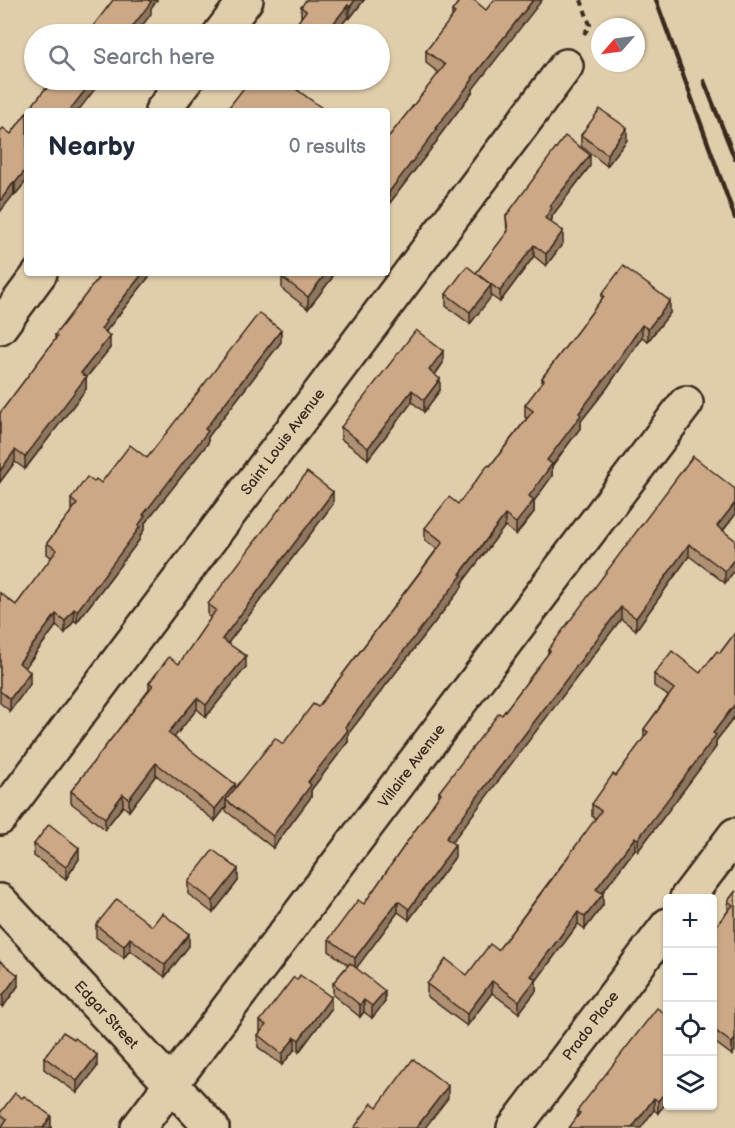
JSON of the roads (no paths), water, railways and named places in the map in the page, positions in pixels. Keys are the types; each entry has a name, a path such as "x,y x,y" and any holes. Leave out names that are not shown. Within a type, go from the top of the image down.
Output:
{"street":[{"path":"228,24 246,0"},
{"name":"Saint Louis Avenue","path":"0,818 566,66"},
{"path":"164,108 178,90"},
{"path":"0,327 38,276"},
{"name":"Villaire Avenue","path":"138,1128 687,403"},
{"path":"690,894 735,836"},
{"name":"Edgar Street","path":"0,902 212,1128"},
{"name":"Prado Place","path":"514,1128 663,932"}],"railway":[{"path":"656,0 735,218"},
{"path":"704,81 735,159"}]}
